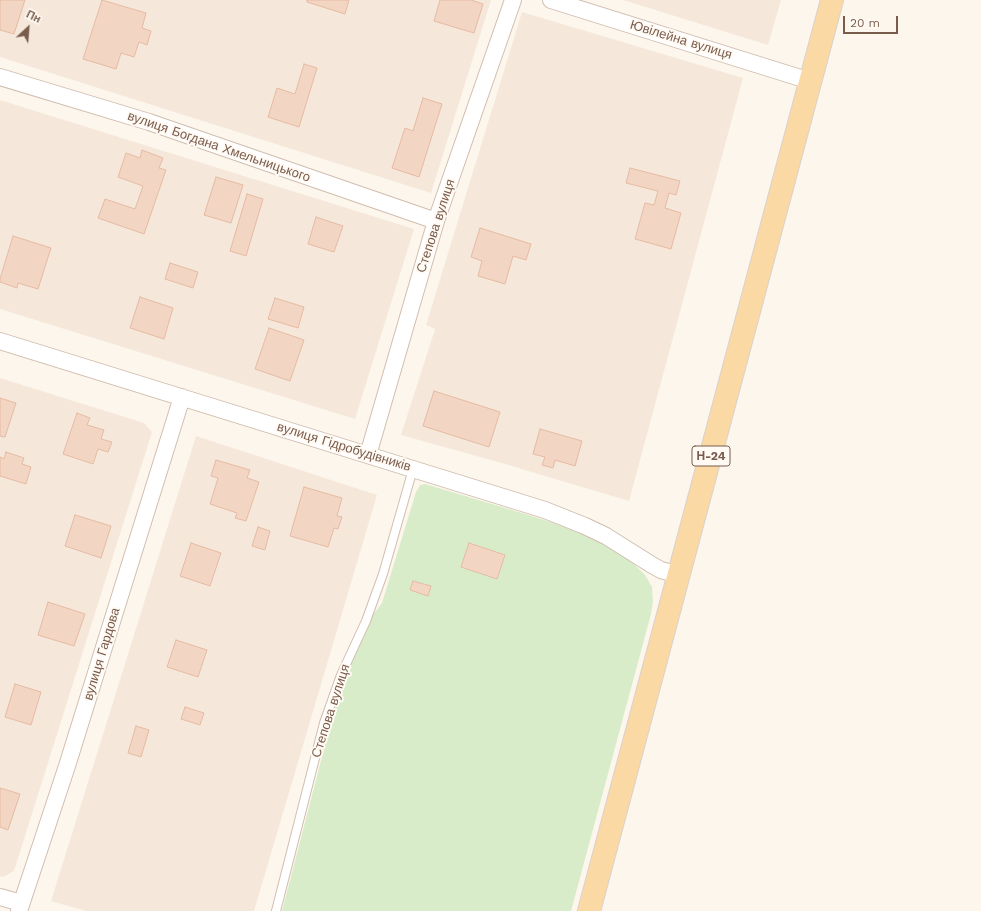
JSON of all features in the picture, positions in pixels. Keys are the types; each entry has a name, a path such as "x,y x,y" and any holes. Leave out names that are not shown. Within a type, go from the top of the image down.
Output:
{"main road":[{"name":"Н-24","path":"589,911 832,0"}],"street":[{"name":"Степова вулиця","path":"368,455 436,221 513,0"},
{"name":"Ювілейна вулиця","path":"552,0 810,81"},
{"name":"вулиця Богдана Хмельницького","path":"0,76 149,122 436,221"},
{"name":"вулиця Гідробудівників","path":"0,341 565,517 606,536 652,565 666,572 679,575"},
{"name":"вулиця Гардова","path":"20,907 69,758 182,397"},
{"path":"0,896 20,907"}],"lane":[{"name":"Степова вулиця","path":"276,911 324,723 341,674 366,621 384,574 414,469"}],"shaded area":[{"path":"0,0 491,0 431,193 0,57"},
{"path":"623,0 781,0 768,45"},
{"path":"522,12 743,78 629,501 401,435 435,329 426,325"},
{"path":"0,100 414,229 355,419 0,309"},
{"path":"0,378 144,423 152,432 14,871 3,877 0,876"},
{"path":"196,436 377,495 254,911 86,911 51,901"}],"green space":[{"path":"425,484 578,531 607,545 630,560 645,575 652,587 653,601 651,614 571,911 282,911 337,699 356,650 372,616 382,603 416,492 420,485"}],"building":[{"path":"0,0 25,0 14,34 0,30"},
{"path":"102,0 146,13 142,28 151,31 147,45 139,42 134,57 121,53 116,69 83,59"},
{"path":"307,0 349,0 345,14 307,2"},
{"path":"440,0 471,0 483,4 474,33 434,21"},
{"path":"304,64 317,68 299,127 268,117 277,88 295,94"},
{"path":"423,98 442,104 419,177 392,168 405,128 413,131"},
{"path":"142,150 163,158 159,168 166,170 144,234 98,218 105,199 135,209 143,186 118,177 126,153 140,158"},
{"path":"630,168 680,181 676,195 669,193 665,208 681,213 671,249 635,239 645,203 654,205 658,191 626,183"},
{"path":"216,177 243,185 231,223 204,215"},
{"path":"247,194 263,199 246,256 230,251"},
{"path":"316,217 343,226 334,252 308,244"},
{"path":"480,228 531,244 526,260 513,256 505,284 478,276 482,261 471,257"},
{"path":"13,236 51,248 38,289 18,283 17,288 0,282"},
{"path":"170,263 198,272 193,288 165,279"},
{"path":"140,297 173,308 164,339 130,328"},
{"path":"275,298 304,307 298,328 268,319"},
{"path":"269,328 304,340 290,381 255,369"},
{"path":"434,391 500,412 489,447 423,426"},
{"path":"0,398 16,403 5,437 0,436"},
{"path":"77,413 90,418 87,425 104,430 101,439 112,442 108,452 98,449 93,464 63,454"},
{"path":"540,429 582,441 575,466 555,460 553,468 542,465 545,457 533,454"},
{"path":"6,452 24,458 22,464 31,467 26,484 0,476 0,457 4,459"},
{"path":"216,460 250,470 247,478 259,482 246,521 235,518 237,513 210,504 218,478 211,476"},
{"path":"304,487 342,498 337,516 342,517 338,529 334,528 328,547 290,536"},
{"path":"75,515 111,526 101,558 65,546"},
{"path":"258,527 270,531 265,550 252,546"},
{"path":"191,543 221,553 210,586 180,576"},
{"path":"469,543 505,555 497,579 461,567"},
{"path":"413,581 431,586 428,596 410,590"},
{"path":"48,602 85,614 74,646 38,635"},
{"path":"176,640 207,650 198,677 167,667"},
{"path":"15,684 41,692 31,725 5,717"},
{"path":"185,707 204,713 200,725 181,719"},
{"path":"136,726 149,730 141,757 128,753"},
{"path":"0,788 20,794 8,830 0,827"}]}
